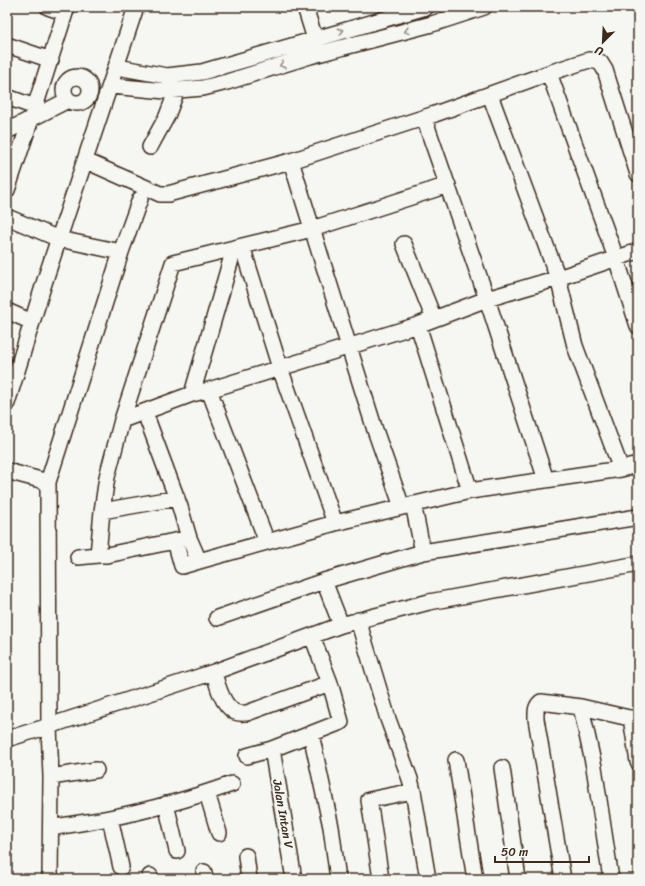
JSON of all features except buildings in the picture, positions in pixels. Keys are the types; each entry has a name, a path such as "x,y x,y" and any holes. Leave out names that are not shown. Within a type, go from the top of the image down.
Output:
{"street":[{"path":"7,190 51,60 66,10 48,7"},
{"path":"7,403 59,239 136,7"},
{"path":"305,7 315,38"},
{"path":"90,87 114,76 167,76 202,72 426,7 432,24"},
{"path":"114,76 166,91 203,88 310,56 432,24 484,7"},
{"path":"7,45 51,60"},
{"path":"86,161 160,194 168,194 291,161 424,118 549,73 589,60 596,60 602,65 638,174"},
{"path":"223,66 227,82"},
{"path":"549,73 616,258 638,326"},
{"path":"70,78 84,78 90,87 90,92 85,101 78,104 68,100 63,92 66,82 70,78"},
{"path":"150,147 167,116 176,90"},
{"path":"490,95 558,278 575,346 621,470"},
{"path":"7,97 33,113"},
{"path":"10,127 33,113 68,100"},
{"path":"424,118 487,299 546,480"},
{"path":"291,161 375,430 408,505 423,552"},
{"path":"98,555 107,477 122,420 173,263 312,229 448,185"},
{"path":"50,879 51,777 49,726 48,482 121,252 140,199"},
{"path":"7,217 59,239 121,252"},
{"path":"404,244 434,319"},
{"path":"238,247 335,524"},
{"path":"192,394 238,247"},
{"path":"122,420 145,413 192,394 418,325 487,299 638,252"},
{"path":"7,311 32,322"},
{"path":"418,325 470,491"},
{"path":"209,390 267,542"},
{"path":"145,413 177,498 182,540 199,561 408,505 470,491 621,470 638,465"},
{"path":"7,471 48,482"},
{"path":"102,511 177,498"},
{"path":"217,618 324,581 423,552 637,522"},
{"path":"78,556 107,555 182,540"},
{"path":"7,738 49,726 214,672 358,620 429,602 638,564"},
{"path":"324,581 341,625"},
{"path":"358,620 388,719 414,791 428,879"},
{"path":"247,756 272,749 341,722 330,683 312,636"},
{"path":"214,672 225,702 229,708 240,713 247,713 330,683"},
{"path":"563,879 535,710 538,704 541,702 581,707 634,719 638,762"},
{"path":"581,707 594,767 611,879"},
{"path":"311,734 331,827 338,879"},
{"name":"Jalan Intan V","path":"272,749 294,879"},
{"path":"456,760 476,879"},
{"path":"502,768 518,879"},
{"path":"51,777 96,770"},
{"path":"51,828 110,818 207,793 232,784"},
{"path":"381,879 370,800 414,791"},
{"path":"207,793 219,833"},
{"path":"166,804 178,851"},
{"path":"110,818 121,867"},
{"path":"246,856 248,879"},
{"path":"50,863 57,871 61,879"}]}
